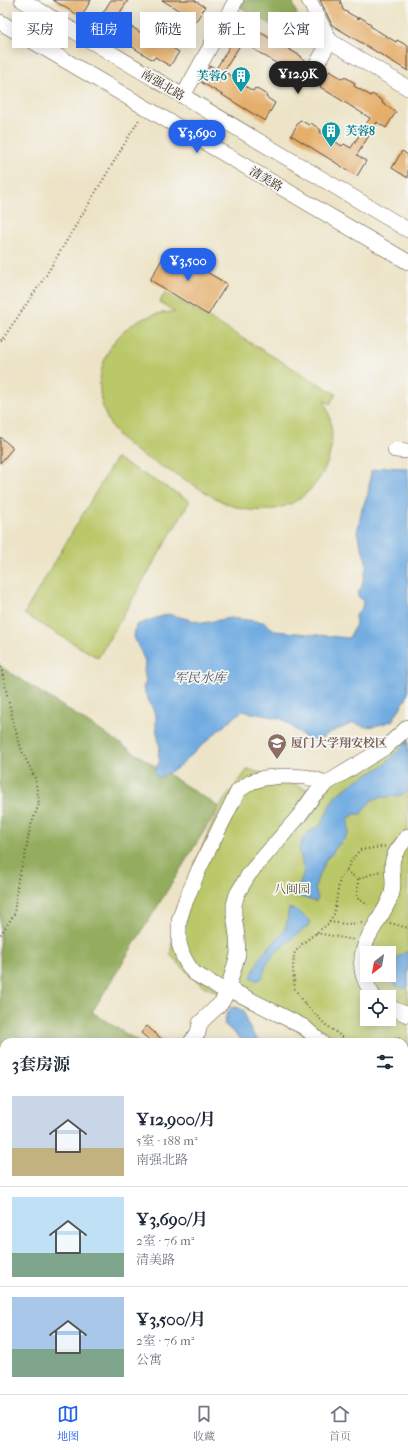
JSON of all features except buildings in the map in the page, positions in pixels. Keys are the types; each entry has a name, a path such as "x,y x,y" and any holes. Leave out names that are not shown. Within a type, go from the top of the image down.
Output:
{"street":[{"name":"南强北路","path":"22,0 408,230"},
{"path":"183,96 236,0"},
{"path":"309,0 330,41 408,88"},
{"name":"清美路","path":"0,22 408,262"},
{"path":"315,67 330,41"},
{"path":"196,1038 200,1023 222,1002 227,992 238,954 234,905 237,894 249,874 259,860 294,822 314,795 327,783 386,747 408,727"},
{"path":"316,1038 304,1027 235,992 227,992 194,973 188,966 183,956 179,943 179,921 184,905 202,863 238,791 251,782 264,778 284,776 306,778 327,783"},
{"path":"370,990 361,966 362,952 365,943 391,896 393,889 392,867 394,855 404,842"},
{"path":"396,1010 408,1015"}],"path":[{"path":"1,341 46,277 146,108"},
{"path":"0,663 14,725 22,751 35,778 39,804 30,828 25,856 18,879 14,915 0,935"},
{"path":"344,1038 326,1025 306,1004 295,989 293,970 294,954 303,943 329,922 334,914 340,878 346,871 350,861 360,850 404,842"},
{"path":"358,879 392,867"},
{"path":"346,871 358,879"},
{"path":"358,879 357,898 368,905"},
{"path":"329,922 346,924 370,923 378,920 408,928"},
{"path":"316,933 365,943"}],"green space":[{"path":"232,0 292,0 296,12 268,12 268,23 260,18 260,12 248,12 230,2"},
{"path":"165,292 336,394 330,404 324,400 331,421 332,441 328,461 320,478 307,493 291,504 271,510 249,510 232,506 140,454 118,435 111,425 105,414 100,391 102,366 112,344 135,323 154,315 175,312 160,302"},
{"path":"116,458 190,501 98,658 24,614"},
{"path":"0,666 219,807 92,1012 133,1038 0,1038"},
{"name":"八闽园","path":"408,729 408,1038 306,1038 301,1032 256,1009 201,985 170,955 180,899 219,807 248,769 312,791"}],"water":[{"name":"军民水库","path":"384,467 408,468 408,692 406,699 392,721 365,727 354,723 331,732 317,741 306,738 282,719 242,711 176,769 158,778 154,772 160,760 158,754 160,749 156,726 156,716 143,688 146,681 144,672 145,661 134,637 136,625 168,614 203,623 230,618 263,622 276,631 349,638 356,624 355,616 362,608 363,601 358,596 358,593 362,586 367,564 357,533 362,509 368,494 371,471"},
{"path":"408,741 408,792 398,796 372,800 361,814 355,814 348,819 349,833 326,859 317,880 315,889 318,898 316,902 295,895 304,872 299,849 303,839 310,831 321,825 336,795 357,780 383,766"},
{"path":"289,908 301,914 311,923 275,953 266,965 262,978 257,981 251,977 260,957 281,935 286,926"},
{"path":"408,952 408,986 405,989 395,985 393,982 396,982 396,959"},
{"path":"232,1007 239,1008 244,1011 249,1028 257,1038 240,1038 224,1024 227,1013"}],"place":[{"name":"芙蓉6","path":"241,93"},
{"name":"芙蓉8","path":"331,148"},
{"name":"厦门大学翔安校区","path":"277,760"}]}
